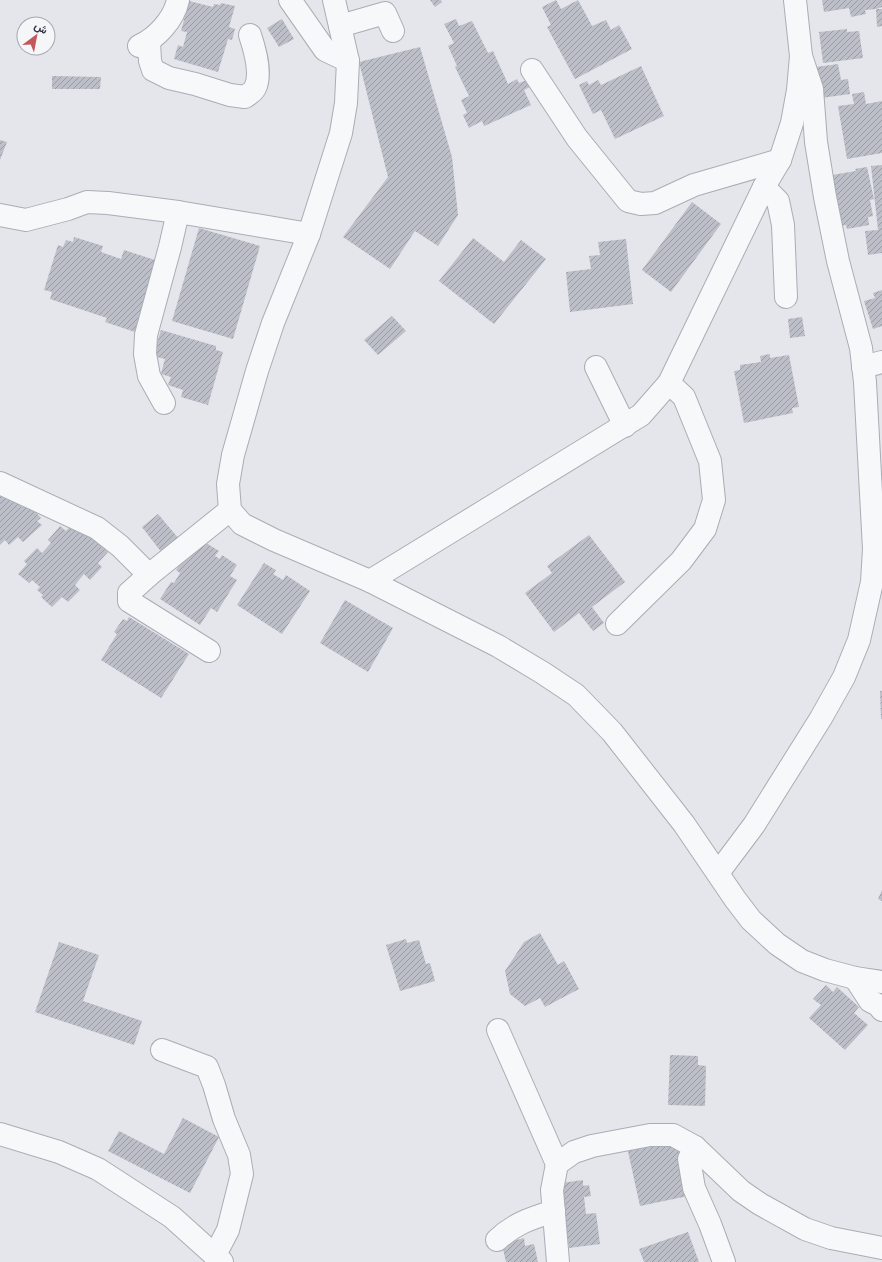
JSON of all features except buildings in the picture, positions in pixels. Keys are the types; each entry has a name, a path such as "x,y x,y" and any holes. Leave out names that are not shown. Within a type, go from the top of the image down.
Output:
{"street":[{"path":"178,0 176,8 169,20 144,43 153,70 169,78 195,84 230,95 245,97 254,90 258,79 255,51 250,35"},
{"path":"290,0 325,50 348,61"},
{"path":"334,0 348,61 346,103 341,133 309,234 273,323 257,371 233,455 228,484 230,510 242,524 274,540 370,581 498,646 576,695 612,732 684,824 751,920 777,944 802,961 825,970 855,978 882,982"},
{"path":"370,581 625,426 641,415 669,383 764,187 780,160 792,123 798,90 801,56 795,0"},
{"path":"340,26 385,14 393,31"},
{"path":"718,873 754,825 821,718 844,677 858,640 872,582 874,549 872,365 861,348 838,261 826,204 816,142 812,90 801,56"},
{"path":"532,70 577,138 628,201 641,204 655,203 694,186 780,160"},
{"path":"764,187 778,201 783,225 786,297"},
{"path":"0,215 26,220 68,209 87,202 108,203 178,212 309,234"},
{"path":"164,403 149,376 145,354 146,335 178,212"},
{"path":"596,367 625,426"},
{"path":"617,624 681,561 705,529 714,500 710,461 684,397 669,383"},
{"path":"0,483 97,528 120,546 149,574"},
{"path":"209,651 129,601 130,593 149,574 230,510"},
{"path":"855,978 870,1001 878,1005 882,1010"},
{"path":"498,1030 557,1164 552,1190 558,1262"},
{"path":"0,1134 59,1152 98,1169 172,1217 219,1259 242,1174 239,1154 224,1119 207,1067 162,1050"},
{"path":"557,1164 574,1152 592,1146 650,1135 673,1135 695,1147 741,1190 760,1204 799,1226 831,1238 882,1248"},
{"path":"695,1147 689,1160 694,1188 693,1213 709,1262"},
{"path":"694,1188 710,1224 724,1262"},
{"path":"498,1240 508,1230 529,1219 554,1211"}]}
